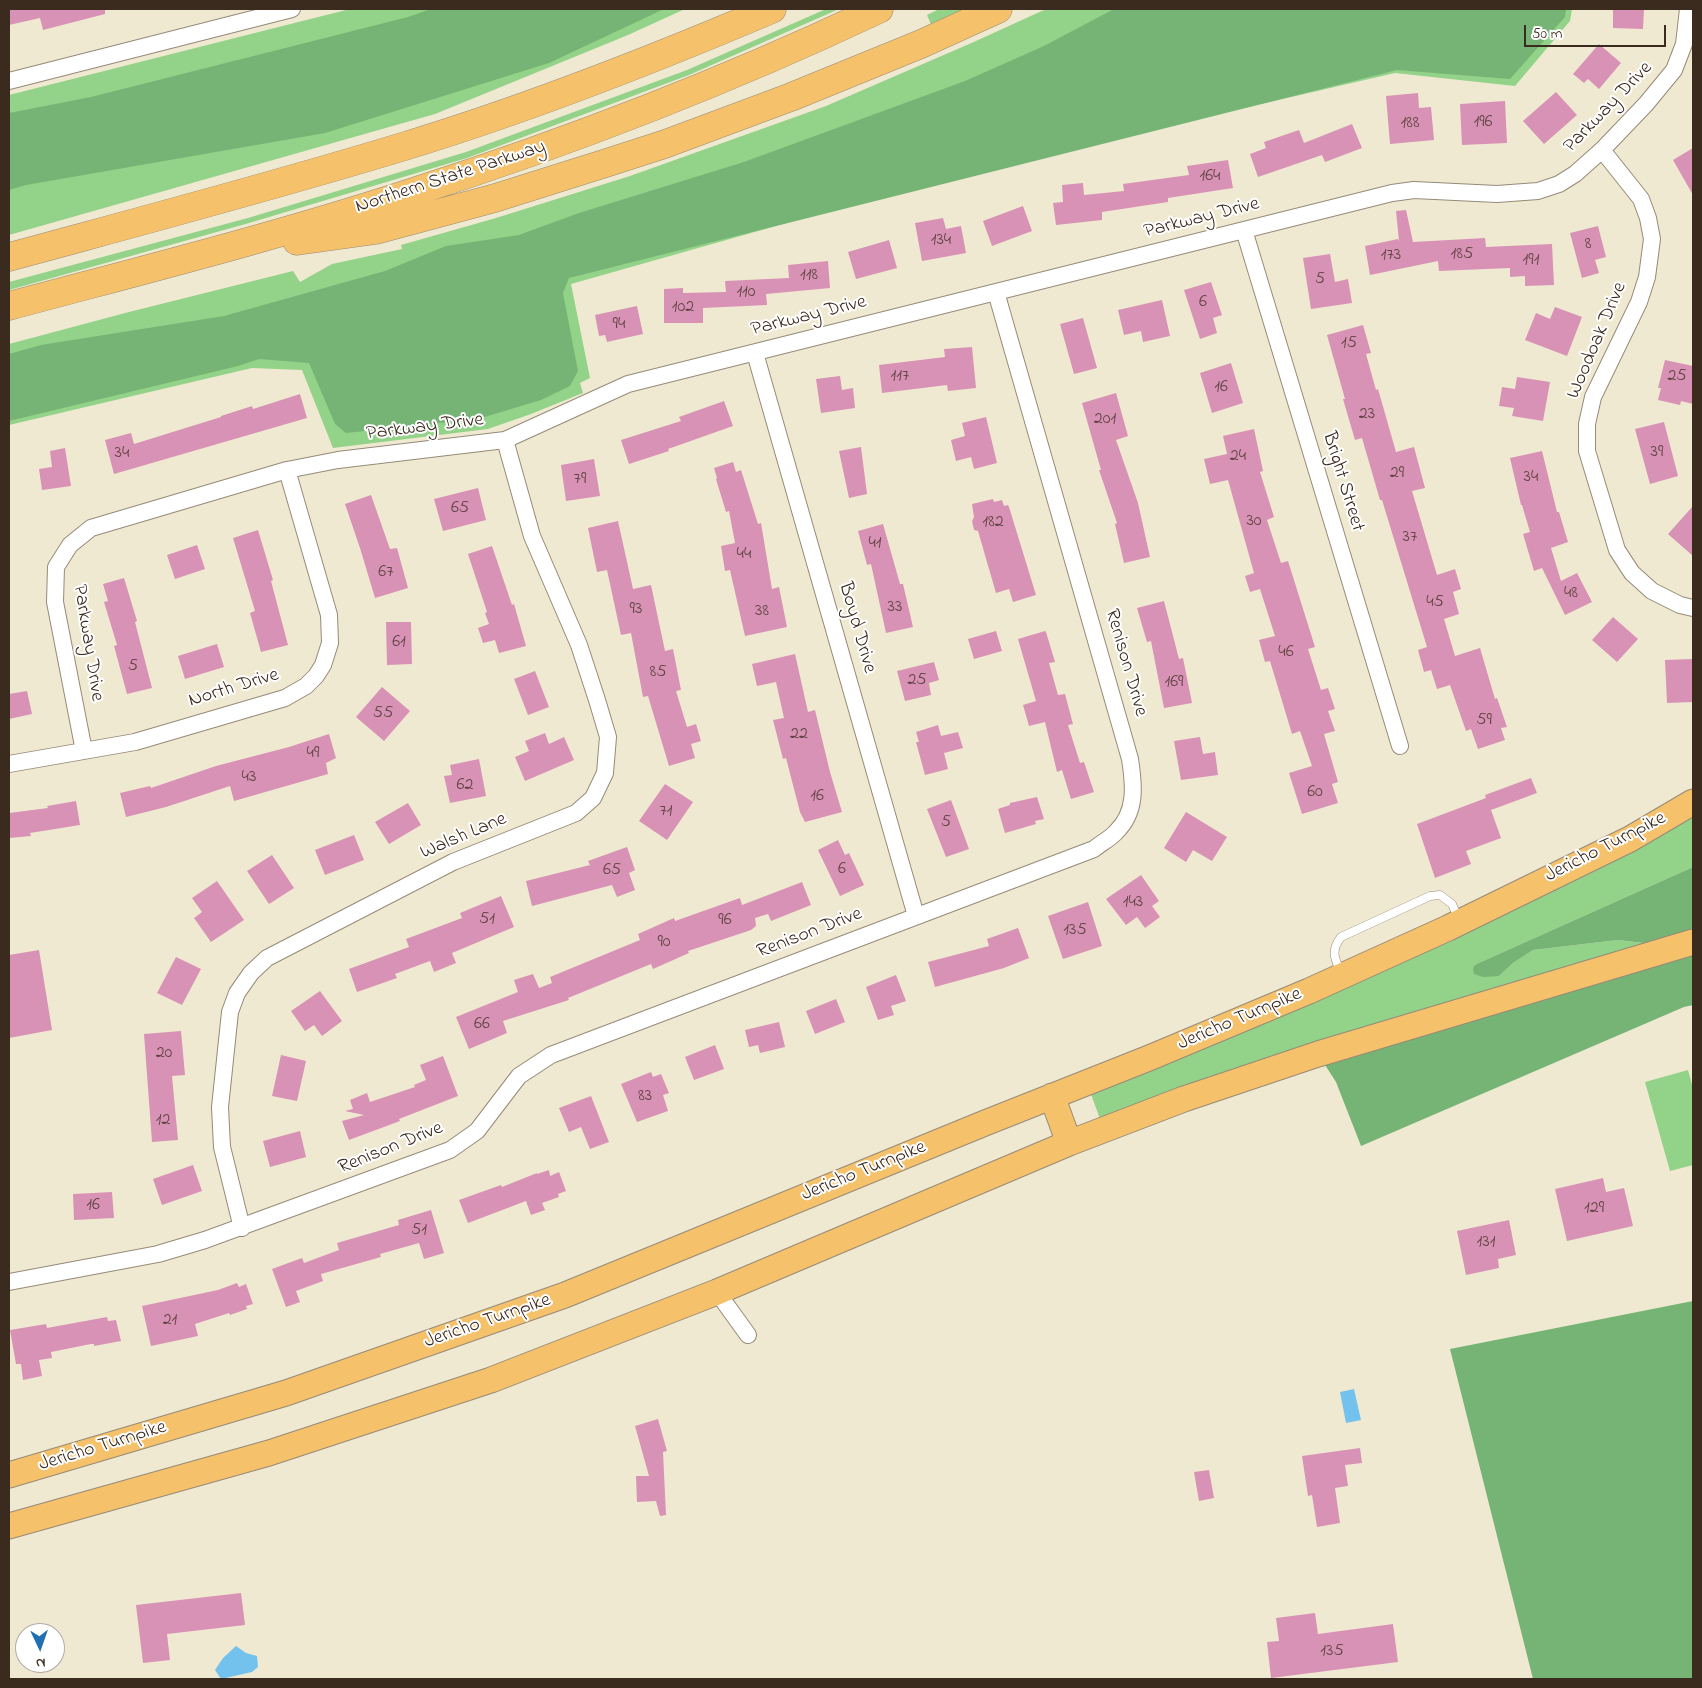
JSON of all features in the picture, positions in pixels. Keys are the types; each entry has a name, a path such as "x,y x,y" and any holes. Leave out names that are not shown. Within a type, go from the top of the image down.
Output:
{"highway":[{"path":"9,257 339,166 454,131 537,103 649,60 772,9"},
{"name":"Northern State Parkway","path":"9,306 408,194 604,126 742,70 879,9"},
{"path":"199,254 376,230 546,182 665,144 791,97 921,44 998,9"}],"main road":[{"name":"Jericho Turnpike","path":"9,1475 286,1393 565,1295 1200,1037 1342,976 1460,922 1630,838 1693,802"},
{"path":"1630,838 1693,810"},
{"path":"9,1526 269,1454 491,1380 717,1292 1069,1143 1184,1099 1293,1062 1693,942"},
{"path":"1052,1096 1069,1143"}],"street":[{"path":"9,81 292,9"},
{"name":"Parkway Drive","path":"84,750 55,602 56,567 70,545 91,528 287,470 338,460 505,440 628,384 1392,193 1414,190 1497,194 1538,191 1559,184 1576,174 1646,104 1674,70 1684,44 1688,9"},
{"name":"Woodoak Drive","path":"1602,150 1641,199 1648,218 1652,239 1647,277 1639,302 1593,397 1587,424 1587,451 1617,550 1632,573 1652,591 1680,605 1693,608"},
{"name":"Bright Street","path":"1244,230 1400,746"},
{"name":"Renison Drive","path":"9,1282 158,1254 242,1228 450,1150 477,1131 519,1076 551,1055 1094,849 1116,832 1128,815 1133,798 1134,788 1130,759 996,292"},
{"name":"Boyd Drive","path":"755,352 916,916"},
{"name":"Walsh Lane","path":"242,1228 222,1147 220,1107 230,1012 237,993 251,973 268,958 453,862 576,813 594,798 605,773 608,737 598,700 579,645 532,536 505,440"},
{"name":"North Drive","path":"9,764 134,742 285,698 306,686 316,676 323,665 330,643 329,615 287,470"},
{"path":"717,1292 748,1335"}],"lane":[{"path":"1342,976 1334,956 1335,944 1340,937 1394,912 1430,896 1440,895 1452,904 1460,922"}],"green space":[{"path":"350,9 685,9 628,35 435,114 9,235 9,95"},
{"path":"431,9 664,9 549,63 325,133 26,185 9,190 9,113 91,97 408,17"},
{"path":"826,9 839,9 689,75 467,158 249,223 9,290 9,282 248,218 466,152 687,70"},
{"path":"939,9 972,9 932,27 927,15"},
{"path":"1046,9 1572,9 1570,21 1515,86 1395,73 963,173 571,284 590,378 580,383 583,393 488,429 333,448 302,370 252,368 9,425 9,344 293,271 300,282 332,264 402,249 401,245 496,218 630,176 826,106"},
{"path":"1114,9 1566,9 1565,17 1510,79 1397,70 569,278 563,293 578,371 570,386 541,400 478,419 346,433 335,424 309,363 259,359 238,366 9,421 9,354 41,345 224,316 385,271 446,246 519,235 579,213 744,162 965,81 1044,46"},
{"path":"1693,810 1693,867 1481,962 1499,976 1513,963 1533,950 1618,940 1660,945 1104,1130 1087,1083"},
{"path":"1693,867 1693,1005 1684,1007 1361,1146 1336,1082 1318,1054 1660,945 1618,940 1533,950 1513,963 1499,976 1483,977 1474,974 1473,970 1474,966 1481,962"},
{"path":"1688,1070 1693,1088 1693,1165 1670,1171 1645,1082"},
{"path":"1693,1301 1693,1679 1533,1679 1450,1349"}],"water":[{"path":"1354,1389 1361,1420 1346,1423 1340,1392"},
{"path":"236,1646 246,1653 257,1656 258,1667 252,1672 221,1679 215,1670 223,1658"}],"building":[{"path":"9,9 105,9 105,14 43,30 40,18 9,25"},
{"path":"1613,9 1644,9 1643,29 1613,28"},
{"path":"1599,44 1621,63 1599,89 1588,79 1584,83 1573,74"},
{"path":"1556,92 1577,115 1544,144 1523,121"},
{"path":"1418,93 1419,108 1431,107 1434,140 1390,144 1386,96"},
{"path":"1505,101 1507,143 1462,145 1460,104"},
{"path":"1352,124 1362,148 1325,162 1322,155 1258,177 1250,154 1266,148 1264,142 1299,130 1304,143"},
{"path":"1693,148 1693,195 1673,160"},
{"path":"1228,160 1233,188 1168,198 1168,202 1102,212 1102,220 1056,225 1053,203 1063,202 1062,185 1083,183 1084,195 1124,191 1123,184 1189,175 1187,166"},
{"path":"1023,206 1032,231 992,246 983,221"},
{"path":"1406,210 1413,242 1485,238 1486,247 1552,244 1554,285 1525,286 1525,276 1510,277 1510,268 1439,271 1438,261 1370,275 1365,246 1398,239 1399,241 1396,211"},
{"path":"943,218 946,229 961,226 966,253 922,261 915,223"},
{"path":"1598,226 1606,257 1595,260 1599,273 1582,278 1570,233"},
{"path":"889,240 897,268 856,279 848,252"},
{"path":"1330,254 1335,282 1348,279 1352,303 1311,309 1303,258"},
{"path":"828,261 830,288 766,294 767,305 703,308 703,323 664,323 664,289 683,288 683,293 726,292 725,281 789,278 788,265"},
{"path":"1211,282 1222,315 1213,318 1217,333 1200,339 1184,290"},
{"path":"1162,300 1170,336 1143,342 1141,331 1124,335 1118,310"},
{"path":"637,306 643,334 607,342 605,335 599,336 595,315"},
{"path":"1555,307 1582,317 1567,356 1525,340 1536,313 1550,319"},
{"path":"1083,318 1097,368 1074,374 1060,324"},
{"path":"1363,325 1371,353 1366,354 1396,452 1414,447 1425,488 1412,491 1437,575 1455,569 1461,589 1453,592 1459,614 1444,619 1455,656 1480,648 1495,699 1497,698 1507,727 1501,728 1505,740 1478,749 1471,729 1466,731 1450,685 1437,689 1431,670 1424,672 1418,650 1427,647 1362,438 1355,440 1343,399 1345,399 1327,335"},
{"path":"972,347 976,388 948,391 947,385 882,393 879,365 945,357 944,349"},
{"path":"1665,360 1693,366 1693,404 1681,401 1680,405 1658,400 1661,388 1658,388"},
{"path":"1231,363 1243,403 1212,413 1200,373"},
{"path":"840,376 842,390 853,388 855,408 821,413 816,379"},
{"path":"1517,377 1550,382 1543,421 1512,416 1514,408 1499,406 1502,387 1515,389"},
{"path":"1116,393 1128,436 1116,440 1138,503 1150,557 1124,563 1115,524 1117,523 1099,470 1101,470 1082,403"},
{"path":"300,394 307,418 114,474 105,440 131,433 134,444 252,406 253,409"},
{"path":"724,401 733,426 668,449 669,451 629,464 621,440 681,421 679,417"},
{"path":"986,417 997,463 974,469 971,457 956,461 951,440 965,436 962,423"},
{"path":"1664,422 1678,476 1650,484 1635,429"},
{"path":"1254,429 1263,471 1260,472 1274,517 1267,520 1281,563 1288,561 1315,647 1308,649 1321,690 1328,688 1335,709 1328,711 1335,731 1324,734 1338,782 1332,784 1338,803 1302,814 1289,773 1312,766 1300,731 1292,734 1270,661 1265,662 1259,640 1275,636 1260,589 1250,592 1245,576 1254,573 1228,480 1210,484 1204,459 1227,454 1223,436"},
{"path":"861,447 867,494 849,498 839,451"},
{"path":"65,448 71,486 42,490 39,469 52,467 50,451"},
{"path":"1542,451 1557,512 1559,512 1568,542 1551,548 1561,581 1577,573 1592,602 1565,615 1542,568 1534,571 1523,534 1530,532 1521,505 1510,458"},
{"path":"594,459 600,496 566,501 561,465"},
{"path":"733,462 736,472 741,470 758,524 761,523 772,589 779,587 787,627 745,636 730,570 725,571 721,546 735,543 729,511 726,512 714,468"},
{"path":"478,488 486,520 443,531 434,499"},
{"path":"371,495 390,549 397,548 408,588 375,598 345,504"},
{"path":"993,499 994,502 1002,500 1004,506 1008,505 1009,507 1036,595 1013,602 1009,589 996,593 978,531 974,530 972,521 974,517 972,504"},
{"path":"1693,506 1693,556 1668,534"},
{"path":"618,521 633,589 651,585 665,651 673,649 681,690 676,691 687,727 696,724 701,741 691,744 695,758 669,766 648,696 643,697 631,633 621,635 607,570 597,572 588,528"},
{"path":"883,524 900,584 903,584 913,627 886,633 871,564 867,565 858,531"},
{"path":"258,530 273,580 271,581 288,645 261,652 250,613 255,611 233,538"},
{"path":"197,545 205,569 175,579 167,555"},
{"path":"492,546 512,605 514,604 526,646 499,653 495,640 483,643 478,628 489,624 485,613 487,612 468,554"},
{"path":"124,578 137,621 135,622 152,688 127,694 114,646 117,645 104,602 108,601 103,584"},
{"path":"1164,601 1179,659 1183,658 1192,703 1164,708 1151,641 1147,642 1137,608"},
{"path":"1613,617 1638,639 1617,662 1592,640"},
{"path":"386,622 411,622 412,664 387,665"},
{"path":"996,631 1002,651 974,659 968,639"},
{"path":"1045,631 1055,662 1049,663 1058,695 1065,694 1073,724 1068,725 1080,763 1084,762 1094,792 1071,799 1062,770 1057,772 1045,722 1029,726 1023,705 1036,701 1018,639"},
{"path":"217,644 224,667 185,679 178,656"},
{"path":"795,654 808,712 815,710 842,812 805,822 800,812 786,758 783,759 773,720 784,718 776,682 757,686 752,664"},
{"path":"1693,659 1693,702 1667,703 1665,660"},
{"path":"934,662 939,680 929,683 931,695 905,701 897,671"},
{"path":"535,671 549,707 528,715 514,679"},
{"path":"382,687 410,711 384,741 356,717"},
{"path":"27,691 32,714 9,719 9,694"},
{"path":"938,725 941,736 958,732 963,748 944,753 948,769 925,775 916,742 919,742 916,732"},
{"path":"545,733 549,744 564,737 574,760 525,781 515,757 529,751 525,741"},
{"path":"329,734 336,758 326,763 328,774 234,801 230,786 166,807 126,817 120,793 150,786 151,788 216,766 289,747"},
{"path":"1200,737 1203,754 1215,752 1218,775 1181,780 1174,741"},
{"path":"479,759 486,796 450,803 444,776 452,775 450,765"},
{"path":"1531,778 1537,793 1491,810 1501,838 1466,851 1471,864 1435,878 1417,824 1486,798 1485,795"},
{"path":"665,784 693,802 667,840 639,821"},
{"path":"1037,797 1044,819 1035,821 1036,824 1005,833 998,809 1010,805 1010,803"},
{"path":"951,800 969,849 946,857 927,809"},
{"path":"76,801 80,825 30,833 31,836 9,838 9,813 48,808 47,806"},
{"path":"408,803 421,825 389,844 375,822"},
{"path":"1186,812 1227,837 1212,861 1193,850 1186,862 1164,848"},
{"path":"354,835 364,860 325,875 315,850"},
{"path":"838,840 845,855 849,853 864,885 840,896 818,850"},
{"path":"627,847 635,870 629,873 635,890 617,897 612,885 532,906 526,881 590,865 588,861"},
{"path":"272,855 294,888 269,904 247,871"},
{"path":"1141,875 1159,901 1152,906 1160,917 1145,928 1137,917 1126,925 1106,899"},
{"path":"217,881 244,920 211,942 194,918 202,912 192,898"},
{"path":"802,882 811,905 771,921 768,914 755,918 756,926 751,930 688,951 689,953 653,969 651,964 568,998 569,1000 503,1021 507,1033 469,1049 456,1017 518,992 514,980 533,974 539,988 552,983 550,977 640,940 638,934 674,918 675,921 740,898 742,905"},
{"path":"501,896 514,927 452,953 456,963 434,972 430,961 395,974 397,978 357,992 349,969 409,947 406,939 462,918 460,913"},
{"path":"1088,902 1102,946 1063,959 1048,916"},
{"path":"1018,928 1029,958 1004,968 935,987 928,962 989,946 987,939"},
{"path":"39,950 52,1030 9,1038 9,955"},
{"path":"176,957 201,969 182,1005 157,993"},
{"path":"896,975 906,1001 891,1006 894,1015 878,1020 866,987"},
{"path":"320,991 342,1021 322,1036 314,1025 305,1031 291,1011"},
{"path":"836,999 845,1022 815,1034 806,1011"},
{"path":"779,1022 785,1047 760,1053 758,1045 749,1047 745,1030"},
{"path":"181,1031 185,1075 172,1076 178,1140 152,1142 144,1034"},
{"path":"715,1045 724,1069 694,1080 685,1057"},
{"path":"281,1055 306,1061 297,1101 272,1096"},
{"path":"443,1056 458,1096 349,1140 342,1121 364,1115 345,1111 353,1109 350,1100 367,1093 370,1102 415,1087 414,1085 426,1080 420,1065"},
{"path":"651,1072 653,1077 661,1074 669,1093 663,1095 668,1111 637,1122 621,1084"},
{"path":"591,1096 609,1142 590,1149 581,1127 569,1132 559,1108"},
{"path":"300,1131 306,1157 270,1167 263,1141"},
{"path":"193,1165 202,1191 162,1205 153,1179"},
{"path":"549,1170 550,1176 559,1172 566,1191 558,1194 559,1197 542,1203 545,1210 531,1215 526,1201 468,1223 459,1200"},
{"path":"1603,1178 1606,1192 1624,1188 1633,1226 1567,1241 1555,1189"},
{"path":"112,1192 114,1218 74,1220 73,1194"},
{"path":"431,1210 444,1253 424,1259 419,1243 380,1254 381,1257 321,1274 323,1281 296,1291 300,1302 286,1307 272,1269 302,1258 304,1263 339,1250 337,1243 399,1225 398,1220"},
{"path":"1509,1220 1516,1255 1498,1259 1499,1268 1466,1275 1457,1231"},
{"path":"237,1283 239,1287 246,1284 253,1304 246,1306 247,1309 195,1324 198,1336 151,1346 142,1306 218,1290"},
{"path":"107,1317 108,1321 116,1320 121,1341 94,1346 94,1344 91,1344 51,1352 52,1358 39,1360 42,1376 23,1380 21,1364 16,1364 10,1330 46,1324 47,1328"},
{"path":"658,1419 667,1451 663,1452 666,1515 660,1516 656,1501 637,1502 636,1476 649,1476 635,1426"},
{"path":"1360,1448 1362,1463 1345,1465 1348,1486 1335,1488 1340,1523 1317,1527 1312,1495 1308,1496 1302,1456"},
{"path":"1209,1470 1214,1498 1199,1501 1194,1472"},
{"path":"241,1593 245,1625 167,1634 170,1660 143,1663 136,1605"},
{"path":"1315,1613 1318,1634 1393,1624 1398,1662 1271,1678 1267,1642 1279,1641 1276,1618"}]}
